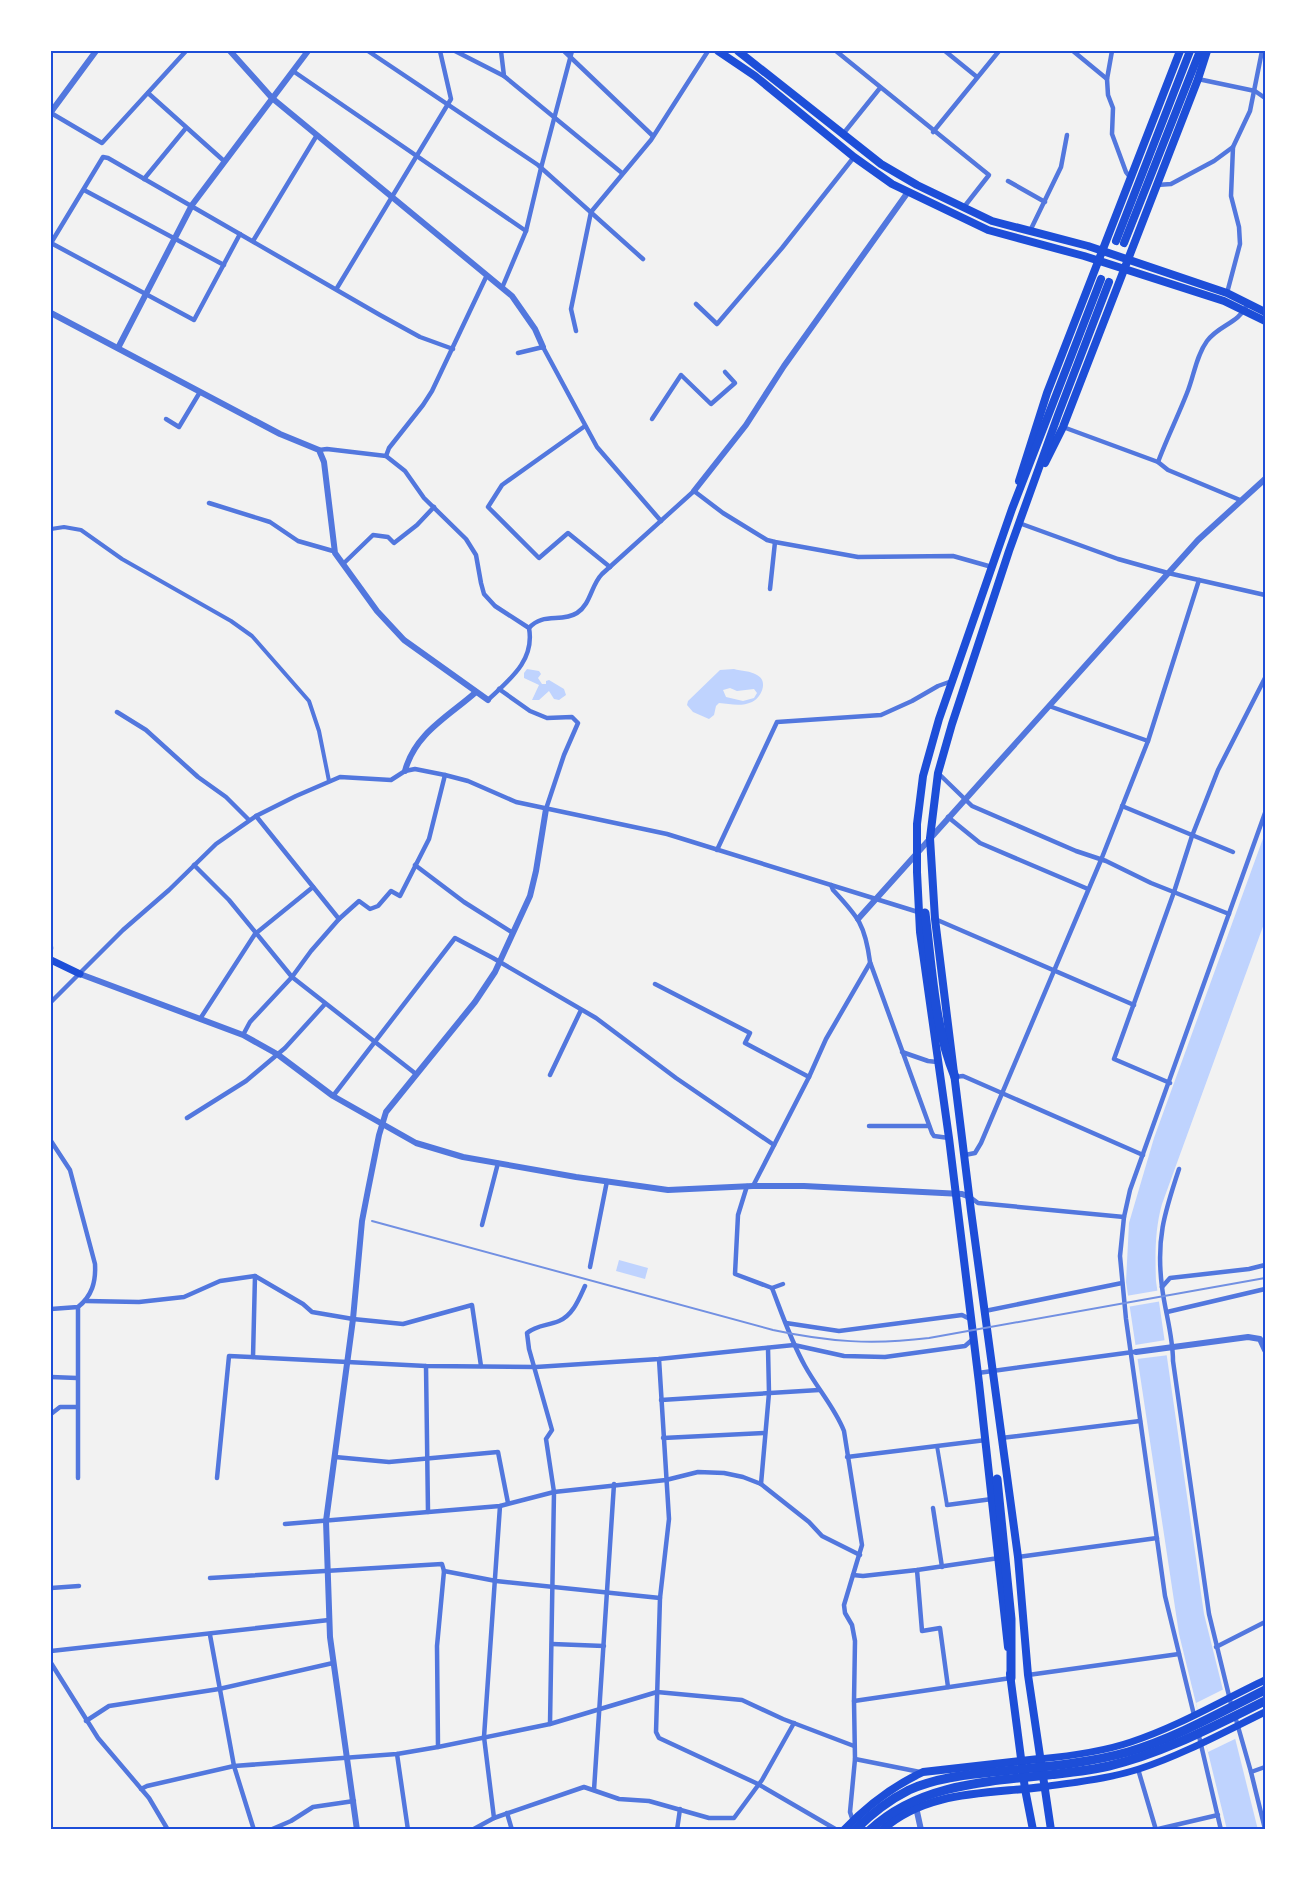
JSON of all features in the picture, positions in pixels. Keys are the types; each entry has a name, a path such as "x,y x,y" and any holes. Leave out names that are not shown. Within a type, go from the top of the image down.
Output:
{"highway":[{"path":"922,912 940,1025 946,1054 955,1077"},
{"path":"997,1479 1011,1619 1011,1678"},
{"path":"854,1825 901,1794 920,1786 970,1775 1080,1762 1130,1751 1186,1729 1265,1690"},
{"path":"870,1830 897,1809 924,1796 954,1788 1082,1771 1134,1760 1187,1739 1265,1701"}],"main road":[{"path":"718,51 755,76 854,157 884,179 908,192 988,230 1098,260 1246,308 1265,312"},
{"path":"1012,509 1023,465 1044,403 1178,51"},
{"path":"1190,51 1120,242 1200,51"},
{"path":"1031,492 1063,428 1207,51"},
{"path":"742,52 881,165 898,175 992,221 1080,244 1227,293 1265,321"},
{"path":"1033,1830 1025,1789 1011,1678 978,1373 926,981 916,854 923,776 939,718 1012,509 1105,281 1019,523 952,724 938,773 930,838 935,919 1018,1557 1028,1675 1051,1830"},
{"path":"51,960 80,974"},
{"path":"844,1830 854,1825 868,1806 890,1790 923,1772 1040,1759 1128,1743 1154,1734 1265,1680"},
{"path":"882,1830 916,1807 952,1797 1085,1781 1138,1769 1202,1743 1265,1712"}],"street":[{"path":"96,51 51,113 102,143 186,51"},
{"path":"230,51 272,98 512,296 535,328 597,447 661,521"},
{"path":"118,348 192,206 308,51"},
{"path":"368,51 541,168 643,258"},
{"path":"337,288 451,99 440,51"},
{"path":"455,51 504,76 622,173"},
{"path":"501,51 504,76"},
{"path":"564,51 653,136"},
{"path":"502,288 526,231 573,51"},
{"path":"576,331 571,309 591,212 653,136 708,51"},
{"path":"836,51 989,176 964,207"},
{"path":"945,51 977,77"},
{"path":"933,132 999,51"},
{"path":"1073,51 1107,79"},
{"path":"1227,293 1240,244 1239,227 1231,196 1233,147 1248,118 1262,51"},
{"path":"1110,52 1107,79 1108,95 1113,108 1112,134 1130,177"},
{"path":"293,71 526,231"},
{"path":"1198,79 1255,91 1265,98"},
{"path":"843,134 880,88"},
{"path":"148,93 224,161"},
{"path":"144,179 186,128"},
{"path":"253,241 317,135"},
{"path":"1030,231 1061,167 1067,135"},
{"path":"1157,185 1171,184 1233,147"},
{"path":"696,304 717,324 782,248 854,157"},
{"path":"240,234 194,320 51,243 103,158 108,158 420,337 453,349"},
{"path":"1008,182 1045,202"},
{"path":"84,190 224,265"},
{"path":"529,628 539,620 570,617 584,608 597,579 694,491 746,424 784,366 908,192"},
{"path":"386,456 389,448 423,405 453,349 487,275"},
{"path":"1158,462 1187,394 1198,357 1207,341 1232,323 1246,308"},
{"path":"51,313 280,435 319,450 386,456 405,471 424,498 466,539 476,555 484,594 495,606 529,628 531,639 523,665 488,700 404,640 377,611 333,551 324,462 319,450"},
{"path":"518,353 543,347"},
{"path":"652,419 681,375 711,404 735,383 725,372"},
{"path":"166,419 179,427 200,392"},
{"path":"585,426 502,485 488,507 539,558 568,533 609,567"},
{"path":"1063,428 1158,462 1168,470 1240,500"},
{"path":"858,919 1198,540 1265,479"},
{"path":"694,491 723,513 767,540 858,557 953,556 992,567"},
{"path":"209,503 270,522 298,541 333,551"},
{"path":"343,564 373,535 388,537 394,543 417,525 434,507"},
{"path":"1019,523 1118,560 1265,595"},
{"path":"51,529 64,527 81,530 122,559 231,621 252,636 309,701 319,731 329,781"},
{"path":"770,590 775,542"},
{"path":"965,1155 976,1152 1101,860 1148,741 1199,580"},
{"path":"1170,1083 1114,1059 1192,836 1218,770 1265,678"},
{"path":"717,850 777,722 880,715 952,681"},
{"path":"357,1830 333,1663 329,1620 326,1521 362,1221 386,1112 475,1002 495,972 513,933 532,887 546,809 564,755 578,723 572,717 547,718 530,711 499,690"},
{"path":"405,771 414,746 427,731 476,692"},
{"path":"1049,706 1148,741"},
{"path":"117,712 146,730 198,777 226,797 249,820"},
{"path":"51,1002 216,844 249,820 340,777 394,779 405,771 415,769 468,781 516,802 667,834 922,912"},
{"path":"938,773 947,779 965,800 977,808 1229,914"},
{"path":"243,1035 250,1022 292,977 311,951 339,919 359,901 370,909 378,906 391,891 400,896 433,826 445,775"},
{"path":"1122,806 1233,852"},
{"path":"1221,1830 1196,1714 1165,1596 1120,1256 1124,1217 1130,1190 1265,813"},
{"path":"256,816 339,919"},
{"path":"948,817 980,843 1088,889"},
{"path":"194,865 230,900 255,934 292,977 416,1074"},
{"path":"415,865 464,902 513,933"},
{"path":"831,885 858,919 867,937 870,962 929,1126 934,1136 948,1138"},
{"path":"200,1019 255,934 313,887"},
{"path":"935,919 1134,1005"},
{"path":"333,1096 455,938 596,1018 676,1078 774,1145"},
{"path":"783,1284 772,1288 735,1274 738,1215 750,1186 774,1145 826,1040 870,962"},
{"path":"80,974 243,1035 277,1054 333,1096 416,1143 463,1157 668,1190 804,1186 962,1194 978,1203 1124,1217"},
{"path":"655,984 750,1033 745,1043 809,1077"},
{"path":"187,1118 246,1081 277,1054 325,1004"},
{"path":"550,1075 581,1010"},
{"path":"902,1052 937,1062"},
{"path":"955,1077 963,1076 1002,1092 1143,1155"},
{"path":"869,1126 929,1126"},
{"path":"51,1141 70,1170 95,1264 96,1276 86,1301 78,1307 51,1309"},
{"path":"482,1225 498,1163"},
{"path":"1179,1169 1164,1216 1160,1245 1162,1287 1209,1614 1228,1698 1251,1772 1265,1829"},
{"path":"590,1268 607,1181"},
{"path":"1162,1287 1170,1278 1265,1265"},
{"path":"253,1357 255,1276"},
{"path":"86,1301 139,1302 184,1297 220,1281 255,1276 303,1304 312,1312 352,1319 403,1324 472,1305 481,1366"},
{"path":"985,1311 1122,1283"},
{"path":"550,1724 554,1492 546,1439 552,1430 536,1367 529,1349 527,1333 534,1327 560,1321 577,1304 585,1286"},
{"path":"772,1288 794,1345 844,1431 861,1528 860,1555 844,1605 845,1613 852,1625 855,1641 855,1759 850,1812 854,1825"},
{"path":"1167,1312 1265,1289"},
{"path":"78,1307 78,1478"},
{"path":"786,1323 839,1331 962,1315 970,1319"},
{"path":"978,1373 1256,1337 1260,1339 1265,1350"},
{"path":"218,1478 229,1356 426,1366 536,1367 659,1359 794,1345 844,1356 885,1357 965,1346 973,1339"},
{"path":"761,1484 769,1393 768,1348"},
{"path":"659,1359 669,1519 660,1598 656,1732 659,1738 758,1784 837,1830"},
{"path":"426,1366 428,1512"},
{"path":"51,1377 77,1378"},
{"path":"662,1400 819,1390"},
{"path":"51,1414 60,1407 77,1407"},
{"path":"1001,1438 1140,1420"},
{"path":"663,1438 765,1433"},
{"path":"847,1457 986,1440"},
{"path":"937,1446 947,1505 992,1498"},
{"path":"334,1457 389,1462 498,1452 508,1503"},
{"path":"285,1524 500,1506 554,1492 666,1480 698,1472 724,1473 761,1484 809,1522 822,1536 860,1555"},
{"path":"594,1790 614,1484"},
{"path":"494,1818 484,1737 500,1506"},
{"path":"933,1508 942,1568"},
{"path":"1018,1557 1157,1538"},
{"path":"853,1575 942,1568 999,1558"},
{"path":"210,1578 442,1564 444,1571 437,1646 438,1747"},
{"path":"917,1570 922,1630 940,1628 948,1687"},
{"path":"444,1571 495,1581 660,1598"},
{"path":"51,1588 79,1586"},
{"path":"51,1651 329,1620"},
{"path":"1216,1647 1265,1622"},
{"path":"210,1635 234,1766 254,1830"},
{"path":"552,1644 604,1646"},
{"path":"1028,1675 1179,1654"},
{"path":"51,1663 86,1720 108,1751 141,1789 168,1830"},
{"path":"86,1720 110,1706 219,1689 333,1663"},
{"path":"854,1701 1011,1678"},
{"path":"141,1789 234,1766 397,1754 438,1747 550,1724 600,1711 657,1692 742,1700 854,1746"},
{"path":"472,1830 507,1813 584,1787 619,1799 649,1802 709,1818 734,1818 758,1784 794,1723"},
{"path":"397,1754 408,1830"},
{"path":"855,1759 897,1769 923,1772"},
{"path":"1251,1772 1265,1767"},
{"path":"1138,1769 1155,1830 1218,1815"},
{"path":"270,1830 291,1821 313,1807 354,1801"},
{"path":"916,1807 921,1830"},
{"path":"677,1830 680,1809"},
{"path":"507,1813 512,1830"}],"water":[{"path":"527,669 539,671 541,674 538,678 542,684 546,684 549,680 564,689 566,695 559,700 554,699 549,691 539,700 532,700 539,685 524,678"},
{"path":"734,669 755,674 761,678 763,685 761,693 755,700 748,704 736,705 719,703 714,715 709,719 693,712 687,705 688,701 720,670","holes":["730,688 737,691 754,689 757,693 754,698 743,701 726,697 723,690"]},
{"path":"1265,833 1265,921 1162,1204 1156,1251 1156,1281 1204,1614 1258,1830 1227,1830 1179,1634 1126,1282 1129,1223 1154,1138"},
{"path":"619,1260 648,1268 645,1279 616,1271"}],"pier":[{"path":"1161,1290 1162,1301 1127,1307 1126,1296"},
{"path":"1166,1340 1169,1355 1137,1359 1135,1345"},
{"path":"1224,1689 1237,1738 1208,1752 1196,1703"}],"railway":[{"path":"372,1221 773,1330 851,1341 929,1338 1265,1278"}]}
